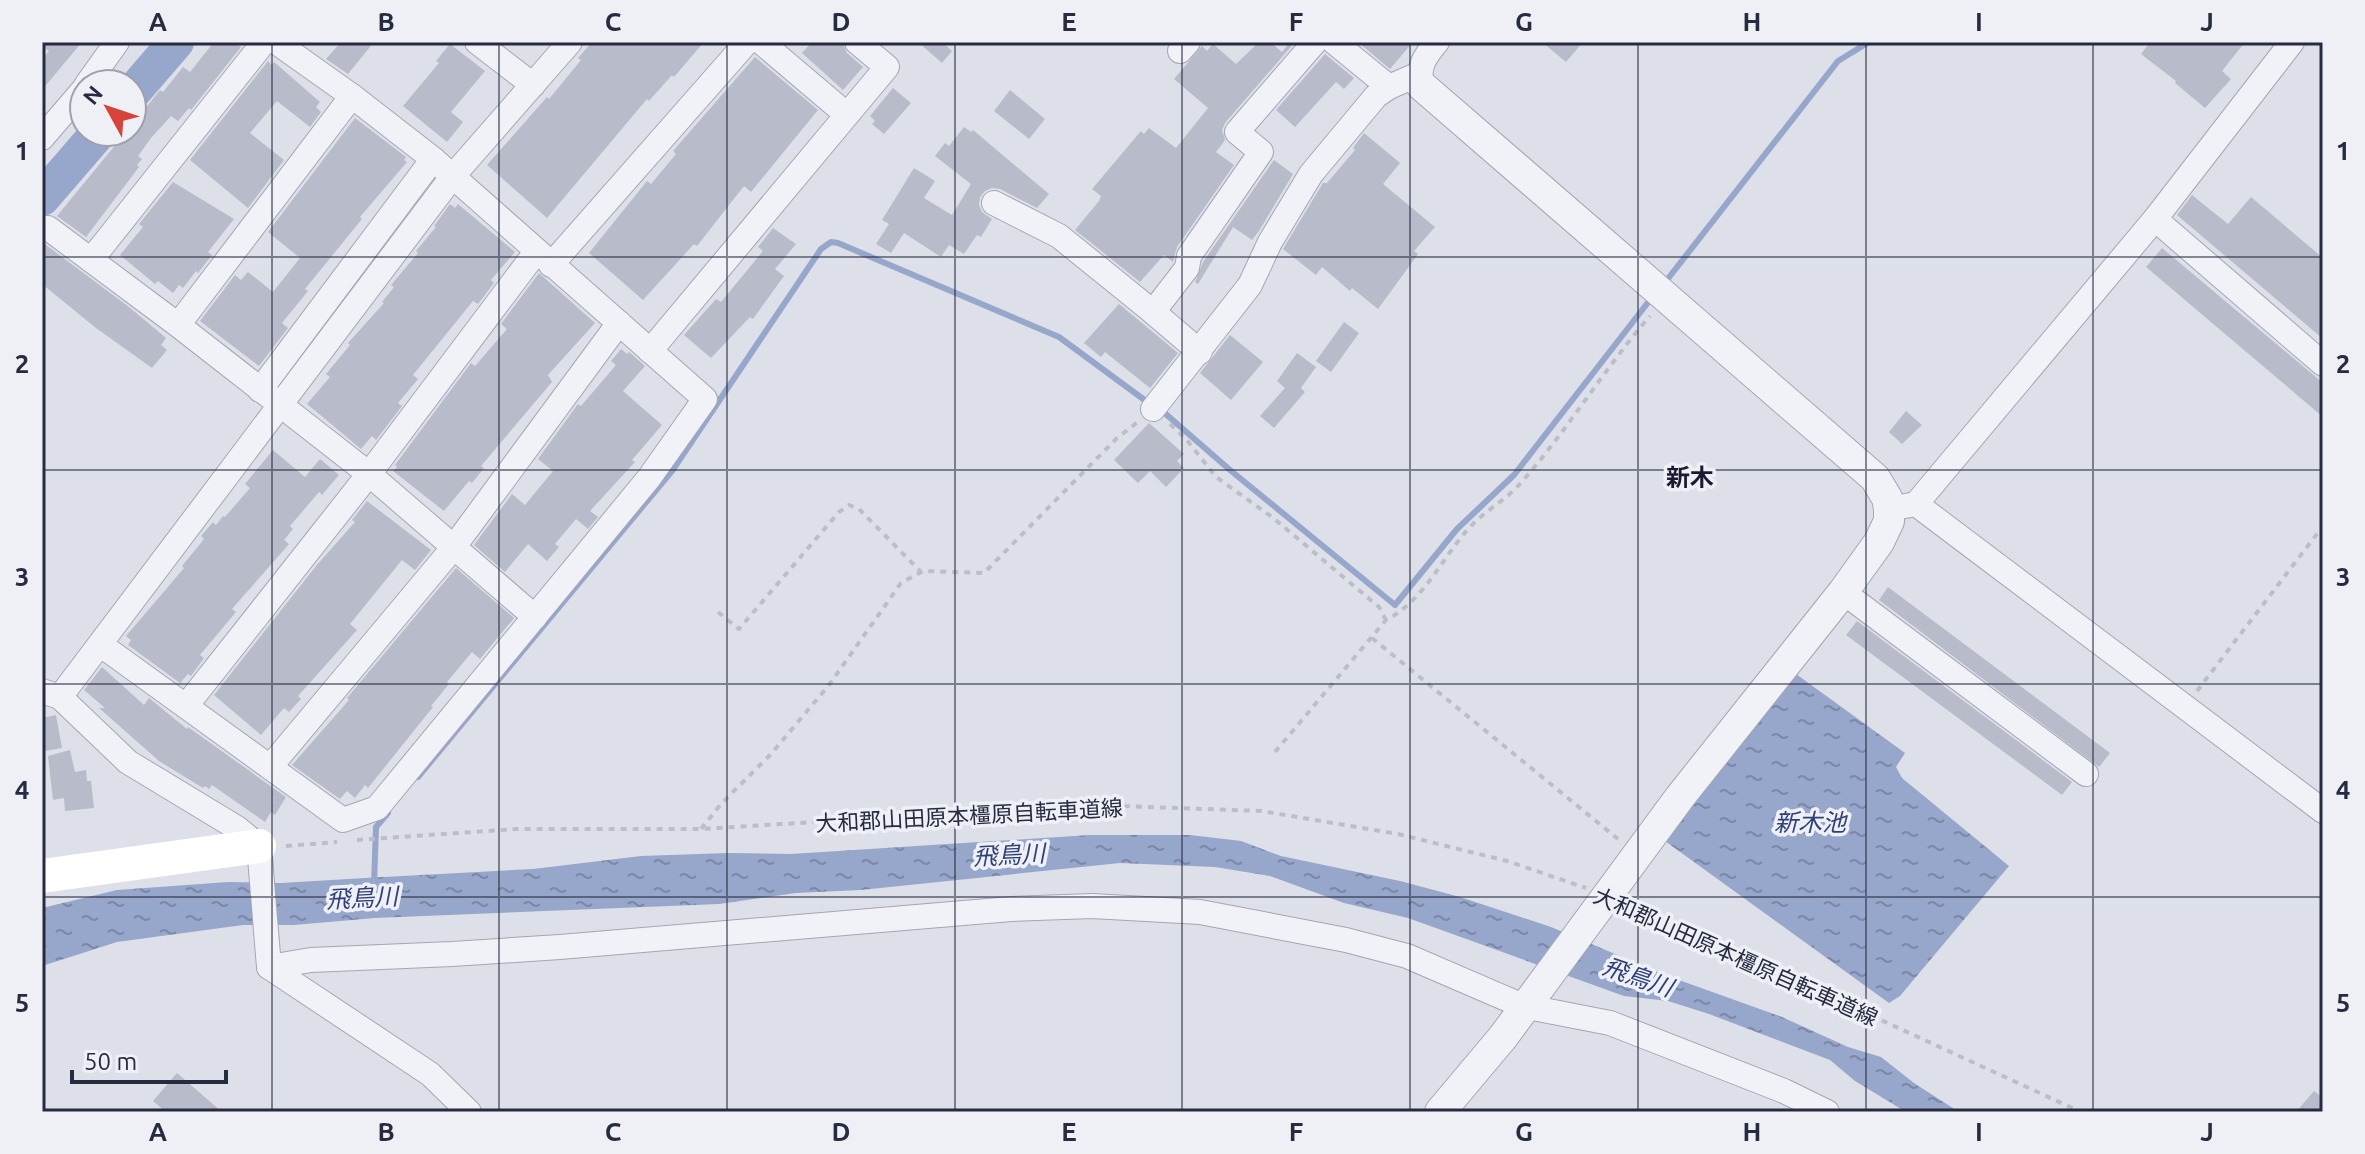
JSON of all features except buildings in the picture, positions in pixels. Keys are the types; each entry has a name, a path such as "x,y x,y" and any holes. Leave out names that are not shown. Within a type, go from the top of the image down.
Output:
{"main road":[{"path":"42,876 260,850"}],"street":[{"path":"99,68 117,42"},
{"path":"91,260 264,42"},
{"path":"101,645 343,820 377,808 649,478 705,399 433,159 276,42"},
{"path":"477,42 533,85"},
{"path":"268,962 260,850 237,828 128,762 51,694 101,645 452,177 570,42"},
{"path":"186,706 544,258 747,42"},
{"path":"761,42 846,114"},
{"path":"650,351 887,67 857,42"},
{"path":"1153,312 1187,268 1189,256 1261,152 1237,132 1315,42"},
{"path":"1334,42 1389,87"},
{"path":"1420,80 1424,58 1437,42"},
{"path":"1440,1112 1503,1037 1599,904 1843,592 1902,506 2155,219 2292,42"},
{"path":"1153,409 1250,285 1270,242 1311,174 1376,96 1389,87 1420,80"},
{"path":"1420,80 1875,478 1902,506 2186,705 2323,811"},
{"path":"178,325 352,96"},
{"path":"42,138 68,107"},
{"path":"260,390 433,159"},
{"path":"994,203 1059,236 1200,352"},
{"path":"2155,219 2323,364"},
{"path":"48,228 369,474 535,617"},
{"path":"270,767 453,548 619,323"},
{"path":"1843,592 2086,774"},
{"path":"268,962 452,954 875,919 1092,906 1200,912 1346,940 1407,956 1527,1001 1610,1023 1770,1086 1827,1112"},
{"path":"268,962 430,1074 469,1112"}],"path":[{"path":"1275,752 1386,620 1406,610 1472,524 1516,487 1666,297"},
{"path":"701,829 721,804 771,754 829,685 901,583 921,572 984,573 1117,438 1153,409 1186,439 1216,477 1272,517 1379,607 1386,620"},
{"path":"718,612 739,629 839,512 849,505 859,509 921,572"},
{"path":"2186,705 2323,526"},
{"path":"1372,638 1637,855"},
{"name":"大和郡山田原本橿原自転車道線","path":"260,850 394,836 516,829 701,829 1092,805 1261,811 1425,841 1507,861 1599,904 2081,1112"}],"water":[{"name":"新木池","path":"1796,674 1905,753 1896,767 1902,778 2009,866 1900,996 1889,1003 1665,841"},
{"name":"飛鳥川","path":"1090,835 1190,835 1241,841 1281,856 1460,897 1551,927 1665,975 1881,1057 1959,1112 1906,1112 1855,1081 1830,1060 1709,1014 1668,1001 1624,996 1408,918 1344,903 1270,876 1215,867 1120,863 861,890 796,893 719,904 243,925 117,942 42,966 42,908 117,890 533,869 641,856 791,854"}],"waterway":[{"path":"148,74 176,42"},
{"path":"1663,285 1838,61 1869,42"},
{"path":"42,198 85,148"},
{"path":"418,777 672,471 821,249 831,242 1059,337 1150,404"},
{"path":"1160,409 1395,605 1457,529 1514,475 1653,296"},
{"name":"飛鳥川","path":"374,885 376,827 388,813"}],"district":[{"name":"新木","path":"1690,477"}]}
